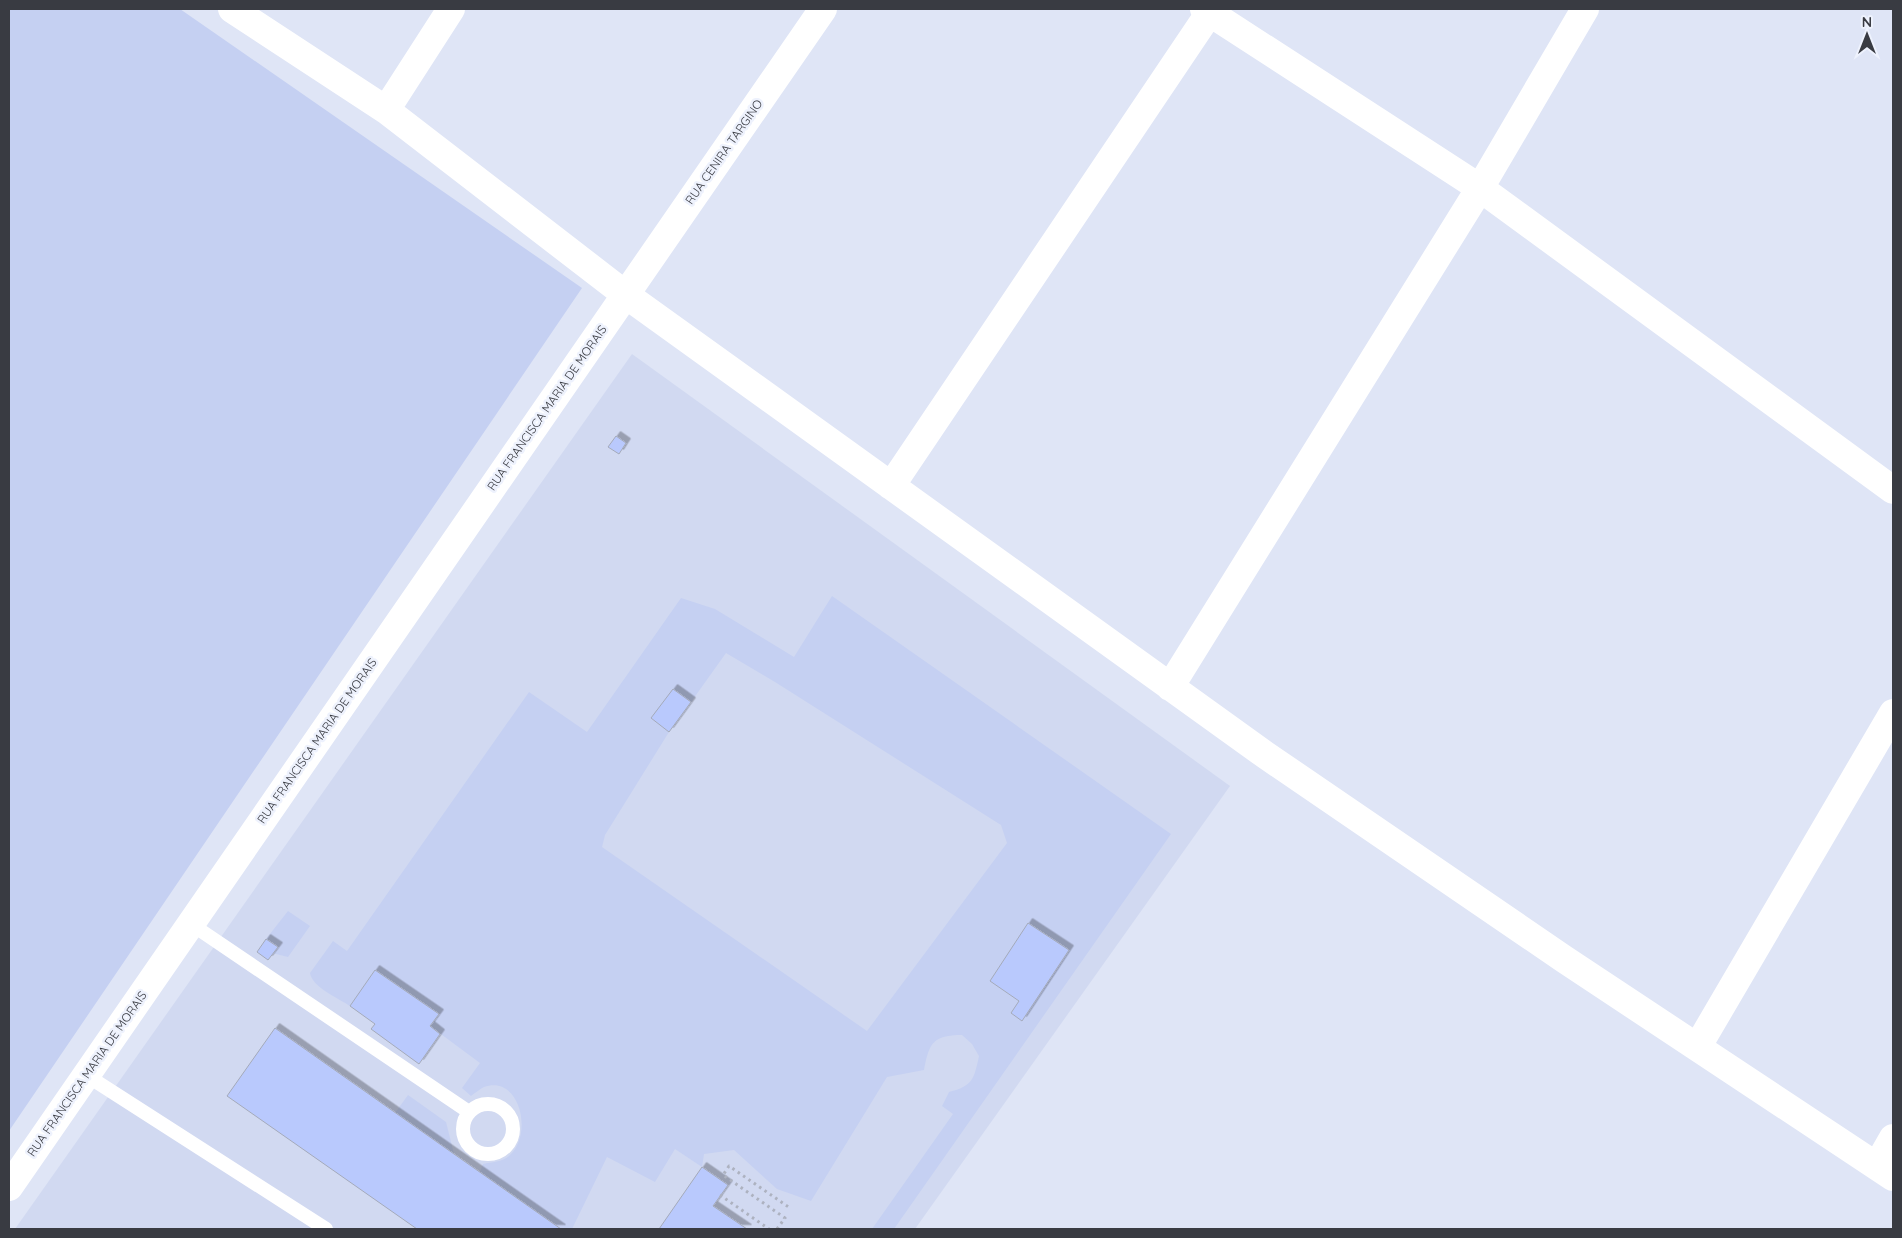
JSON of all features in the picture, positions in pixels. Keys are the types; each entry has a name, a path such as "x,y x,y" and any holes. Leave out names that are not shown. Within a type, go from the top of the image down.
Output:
{"street":[{"path":"232,9 386,110 626,295 1170,688 1564,959 1885,1171 1893,1138"},
{"path":"386,110 451,9"},
{"name":"RUA CENIRA TARGINO","path":"626,295 823,9"},
{"path":"1170,688 1480,188 1585,9"},
{"path":"891,486 1209,10 1480,188 1893,490"},
{"name":"RUA FRANCISCA MARIA DE MORAIS","path":"9,1188 626,295"},
{"path":"1698,1046 1893,712"}],"lane":[{"path":"191,924 469,1112"},
{"path":"86,1075 326,1229"}],"path":[{"path":"776,1229 785,1218 723,1175 729,1166 790,1208"},
{"path":"720,1196 769,1229"}],"shaded area":[{"path":"9,9 180,9 582,288 9,1131"},
{"path":"632,354 1230,786 915,1229 15,1229"},
{"path":"832,596 1171,834 894,1229 872,1229 953,1114 942,1106 949,1092 968,1084 974,1076 979,1056 972,1044 962,1035 952,1035 934,1042 928,1053 924,1070 887,1077 811,1201 777,1189 734,1150 704,1154 702,1167 675,1149 655,1182 607,1157 572,1229 561,1229 480,1172 483,1164 503,1160 517,1146 521,1135 522,1122 519,1109 507,1089 496,1085 484,1087 471,1096 462,1088 480,1063 430,1026 438,1014 376,970 350,1006 315,983 310,973 333,941 347,951 529,692 587,732 681,598 715,609 794,657","holes":["726,653 1001,825 1007,843 867,1031 602,847 605,835 669,732 652,718 673,689 691,702","1029,923 1069,950 1022,1020 1011,1013 1019,1001 990,981"]},
{"path":"288,911 310,926 288,957 272,953 277,947 266,939"},
{"path":"408,1095 446,1122 454,1154 395,1113"}],"building":[{"path":"616,436 626,443 619,454 608,447"},
{"path":"673,689 691,702 669,732 651,718"},
{"path":"1028,923 1069,950 1022,1021 1011,1013 1019,1001 990,981"},
{"path":"266,939 278,947 268,960 257,952"},
{"path":"375,970 439,1014 430,1026 440,1034 419,1064 371,1029 375,1024 350,1006"},
{"path":"275,1028 561,1229 417,1229 227,1096"},
{"path":"702,1167 728,1185 713,1206 747,1229 659,1229"}]}
